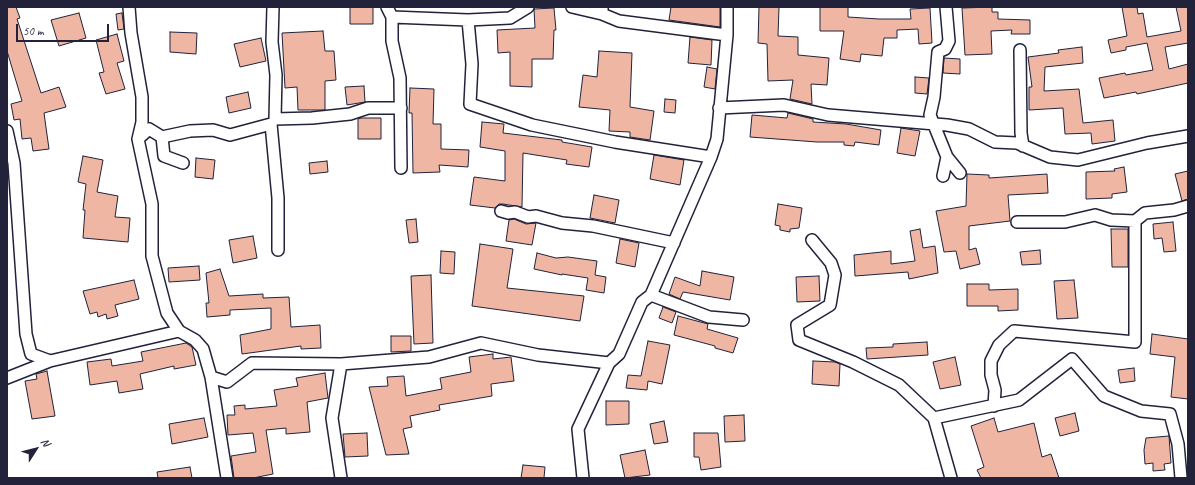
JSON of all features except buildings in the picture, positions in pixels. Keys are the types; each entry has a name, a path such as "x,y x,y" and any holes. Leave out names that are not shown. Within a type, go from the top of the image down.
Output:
{"street":[{"path":"129,7 142,97 142,122 138,139 152,204 152,256 167,314 179,331 195,340 204,349 228,478"},
{"path":"273,7 272,42 276,75 273,122 278,198 278,250"},
{"path":"387,7 392,17 392,41 400,78 400,168"},
{"path":"392,17 468,20 510,18 528,7"},
{"path":"572,7 602,11 619,21 635,24 727,35"},
{"path":"583,478 578,429 609,363 619,354 642,302 651,295 711,156 717,138 727,35 727,7"},
{"path":"946,7 949,42 945,49 938,52 934,97 930,115 932,124 947,157 960,173"},
{"path":"468,20 472,64 470,104 538,126 569,131 615,142 711,156"},
{"path":"1020,50 1021,132 1023,146"},
{"path":"719,108 784,105 828,115 932,124 969,129 995,142 1016,143 1050,157 1078,160 1147,143 1188,136"},
{"path":"138,139 149,129 162,137 190,131 213,130 230,134 273,122 334,114 350,114 368,108 401,108"},
{"path":"7,131 14,163 26,334 31,354 50,361"},
{"path":"162,137 164,156 183,162"},
{"path":"943,176 947,157"},
{"path":"1016,222 1065,222 1095,215 1111,220 1134,221 1145,213 1174,210 1188,206"},
{"path":"501,211 508,213 515,212 528,217 536,216 562,223 593,226 674,243"},
{"path":"994,406 995,390 991,375 991,360 999,346 1014,331 1135,342 1134,221"},
{"path":"812,240 831,263 835,275 830,305 797,325 799,340 853,362 899,385 934,418 951,478"},
{"path":"651,295 709,317 743,320"},
{"path":"7,378 50,361 179,331"},
{"path":"210,377 226,382 252,363 283,365 341,364 428,357 481,343 538,355 609,363"},
{"path":"934,418 1019,400 1072,359 1104,396 1141,411 1170,414 1178,444 1181,478"},
{"path":"341,364 332,418 341,478"}]}
